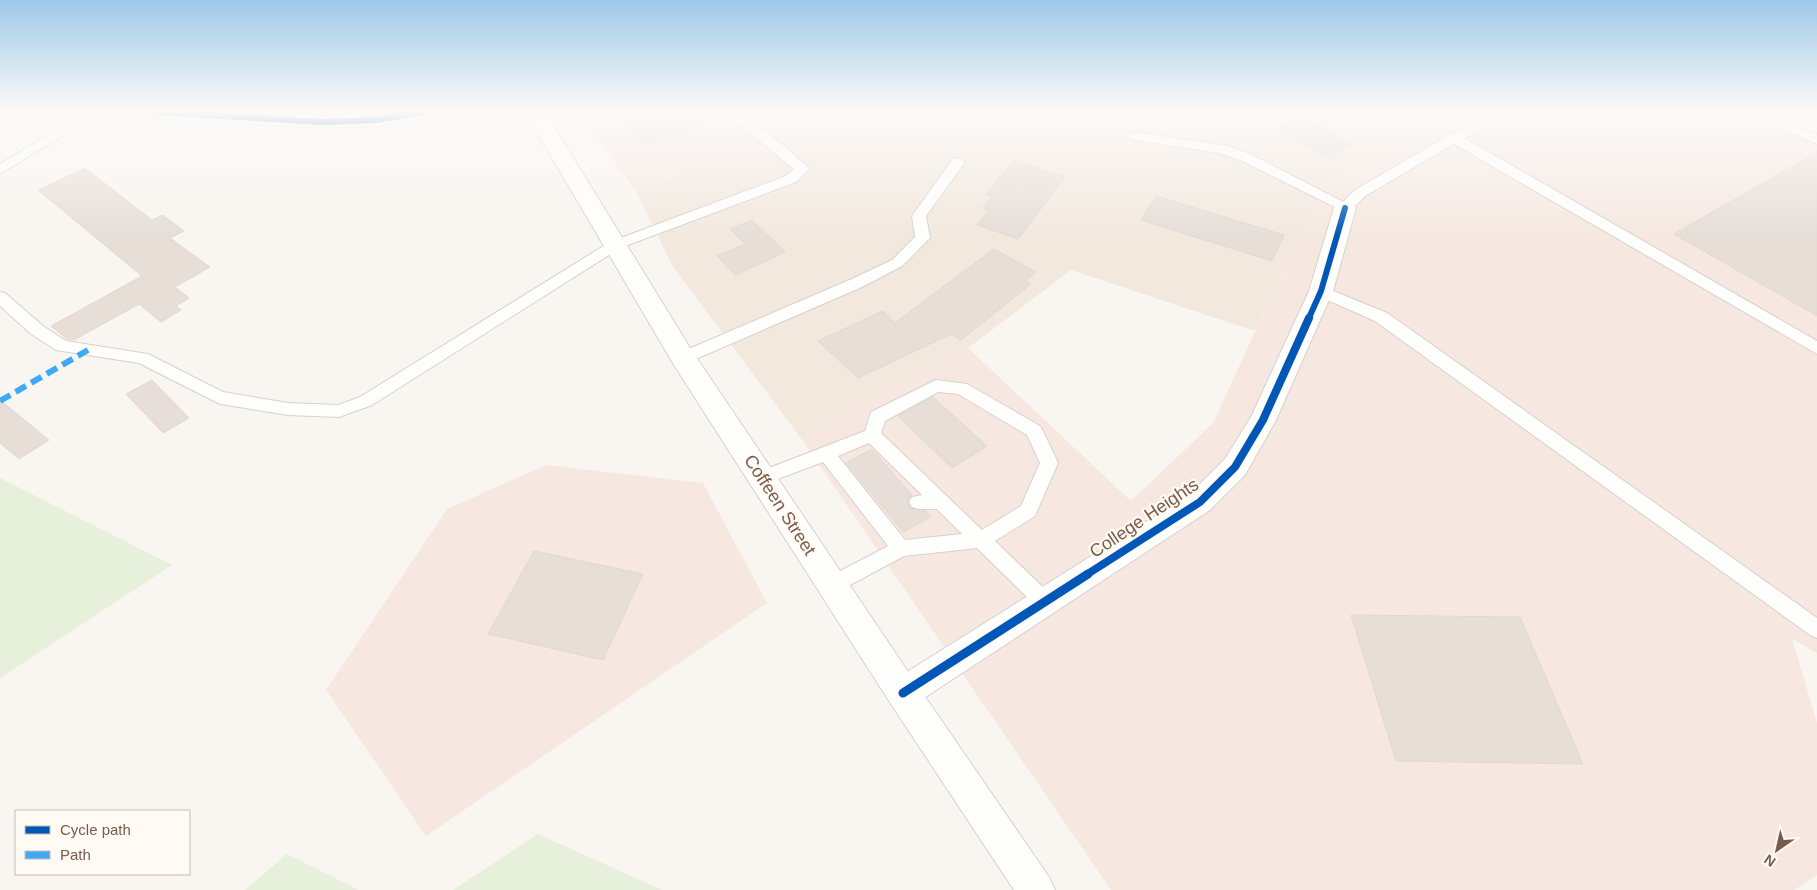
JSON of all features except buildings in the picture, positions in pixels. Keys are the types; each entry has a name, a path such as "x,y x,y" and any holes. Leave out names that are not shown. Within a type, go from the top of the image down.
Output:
{"street":[{"name":"Coffeen Street","path":"560,154 683,358 1036,890"},
{"name":"College Heights","path":"904,693 1200,502 1235,467 1263,420 1321,291 1345,208"}],"lane":[{"path":"0,170 23,154"},
{"path":"0,297 36,330 62,346 142,358 220,398 288,410 339,410 366,401 615,245 791,179 802,169 784,154"},
{"path":"1235,154 1345,208 1360,193 1427,154"},
{"path":"1481,154 1817,348"},
{"path":"683,358 858,283 897,263 924,238 919,216 958,162"},
{"path":"1321,291 1381,317 1817,629"},
{"path":"832,585 900,548 981,540 1028,511 1049,463 1034,431 961,388 936,386 877,417 872,435"},
{"path":"872,435 906,478 941,502 1045,602"},
{"path":"762,478 872,435"},
{"path":"826,453 853,480 872,504 900,548"},
{"path":"918,502 941,502"}],"shaded area":[{"path":"608,154 742,154 636,191"},
{"path":"741,154 1370,154 1323,184 1255,331 1071,270 968,348 800,437 672,265 636,191"},
{"path":"1371,154 1817,154 1817,653 1792,639 1817,723 1817,875 1794,890 1111,890 800,437 968,348 1131,501 1213,423 1323,184"},
{"path":"546,465 703,483 767,603 426,836 326,690 447,509"}],"green space":[{"path":"0,478 172,565 0,678"},
{"path":"538,834 662,890 453,890"},
{"path":"287,854 359,890 245,890"}],"marked path":[{"path":"0,401 88,350"}],"cycle path":[{"path":"903,693 1200,502 1235,467 1263,420 1321,291 1345,208"}]}
